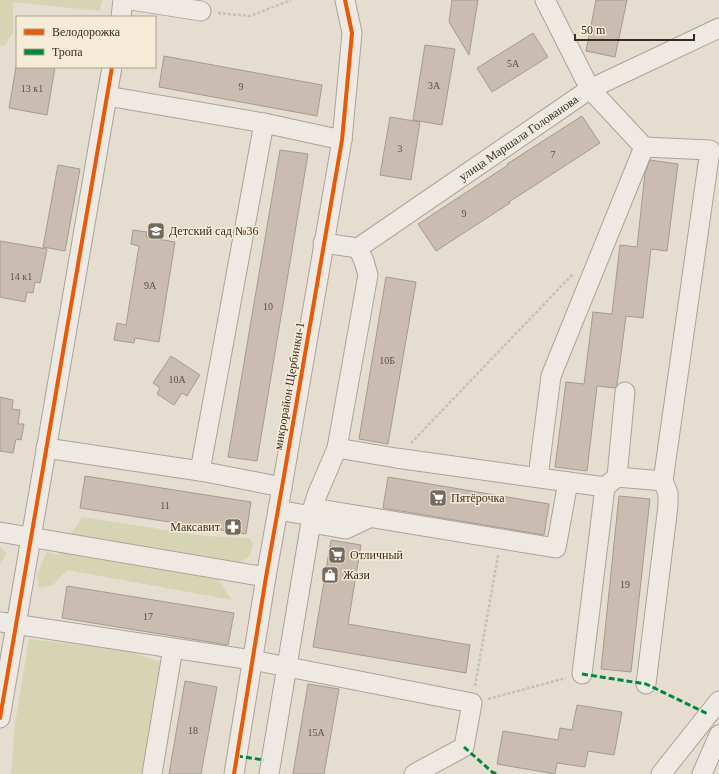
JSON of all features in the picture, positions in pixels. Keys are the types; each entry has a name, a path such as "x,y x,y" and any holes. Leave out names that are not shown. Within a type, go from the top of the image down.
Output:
{"street":[{"path":"120,16 124,0"},
{"path":"131,0 202,11"},
{"name":"микрорайон Щербинки-1","path":"234,774 266,577 342,140 352,32 345,0"},
{"path":"545,0 590,89 644,146 710,150 663,481 668,493 668,506 646,684"},
{"name":"улица Маршала Голованова","path":"358,248 590,89 719,28"},
{"path":"0,718 8,624 32,538 46,448 112,68"},
{"path":"107,96 264,123 342,140"},
{"path":"200,471 264,123"},
{"path":"538,477 551,376 644,146"},
{"path":"269,774 312,516 317,495 337,448 368,275 358,248 323,243"},
{"path":"582,674 625,392"},
{"path":"46,448 200,471 282,487"},
{"path":"337,448 396,458 568,482 663,481"},
{"path":"278,510 312,516 369,518 556,548 568,482"},
{"path":"0,532 266,577"},
{"path":"8,624 252,660 472,703 464,747 414,774"},
{"path":"152,774 173,648"},
{"path":"661,774 719,701"},
{"path":"702,774 719,735"}],"path":[{"path":"202,11 250,16 291,0"},
{"path":"396,458 576,271"},
{"path":"500,539 472,703 582,674"}],"green space":[{"path":"0,0 103,0 99,11 13,2 13,33 4,46 0,45"},
{"path":"82,517 204,536 249,538 253,543 250,556 216,576 232,600 67,570 53,585 39,588 37,574 47,552 58,555"},
{"path":"0,546 7,554 0,564"},
{"path":"29,639 126,650 177,668 153,774 11,774 15,724"}],"building":[{"path":"452,0 478,0 469,55 449,22"},
{"path":"596,0 627,0 615,57 586,51"},
{"path":"533,33 548,57 492,92 477,68"},
{"path":"425,45 455,49 442,125 413,120"},
{"path":"164,56 322,85 317,116 159,87"},
{"path":"16,67 55,68 47,115 9,108"},
{"path":"582,116 600,143 436,251 418,224"},
{"path":"390,117 420,122 411,180 380,175"},
{"path":"280,150 308,154 257,461 228,457"},
{"path":"650,160 678,164 667,251 651,249 643,318 626,316 617,385 615,388 597,386 587,471 555,467 566,382 584,384 593,312 612,314 620,245 637,247 645,173"},
{"path":"58,165 80,169 65,251 43,247"},
{"path":"133,230 147,232 146,237 175,242 159,342 135,338 134,343 114,340 117,323 126,325 139,246 131,244"},
{"path":"0,241 47,249 40,283 35,282 33,293 27,292 25,302 0,297"},
{"path":"386,277 416,282 388,444 359,439"},
{"path":"171,356 200,375 187,396 182,393 174,405 157,394 160,388 153,383"},
{"path":"0,397 13,400 12,409 20,410 18,424 24,424 21,440 16,439 13,453 0,451"},
{"path":"85,476 251,502 246,534 80,508"},
{"path":"388,477 549,504 544,535 383,508"},
{"path":"619,496 650,499 631,672 601,669"},
{"path":"331,540 361,545 348,624 470,645 466,673 313,647"},
{"path":"67,586 234,613 228,645 62,618"},
{"path":"185,681 217,687 201,774 169,774"},
{"path":"308,684 339,689 324,774 293,774"},
{"path":"577,705 622,712 614,755 588,751 585,767 557,763 555,774 497,764 503,731 558,740 560,728 572,730"}],"marked path":[{"path":"582,674 646,684 708,714"},
{"path":"464,747 492,772 497,774"},
{"path":"237,756 264,760"}],"cycle path":[{"path":"234,774 266,577 342,140 352,33 345,0"},
{"path":"0,718 112,68"}],"place":[{"name":"Детский сад №36","path":"156,231"},
{"name":"Пятёрочка","path":"438,498"},
{"name":"Максавит","path":"233,527"},
{"name":"Отличный","path":"337,555"},
{"name":"Жази","path":"330,575"}]}
